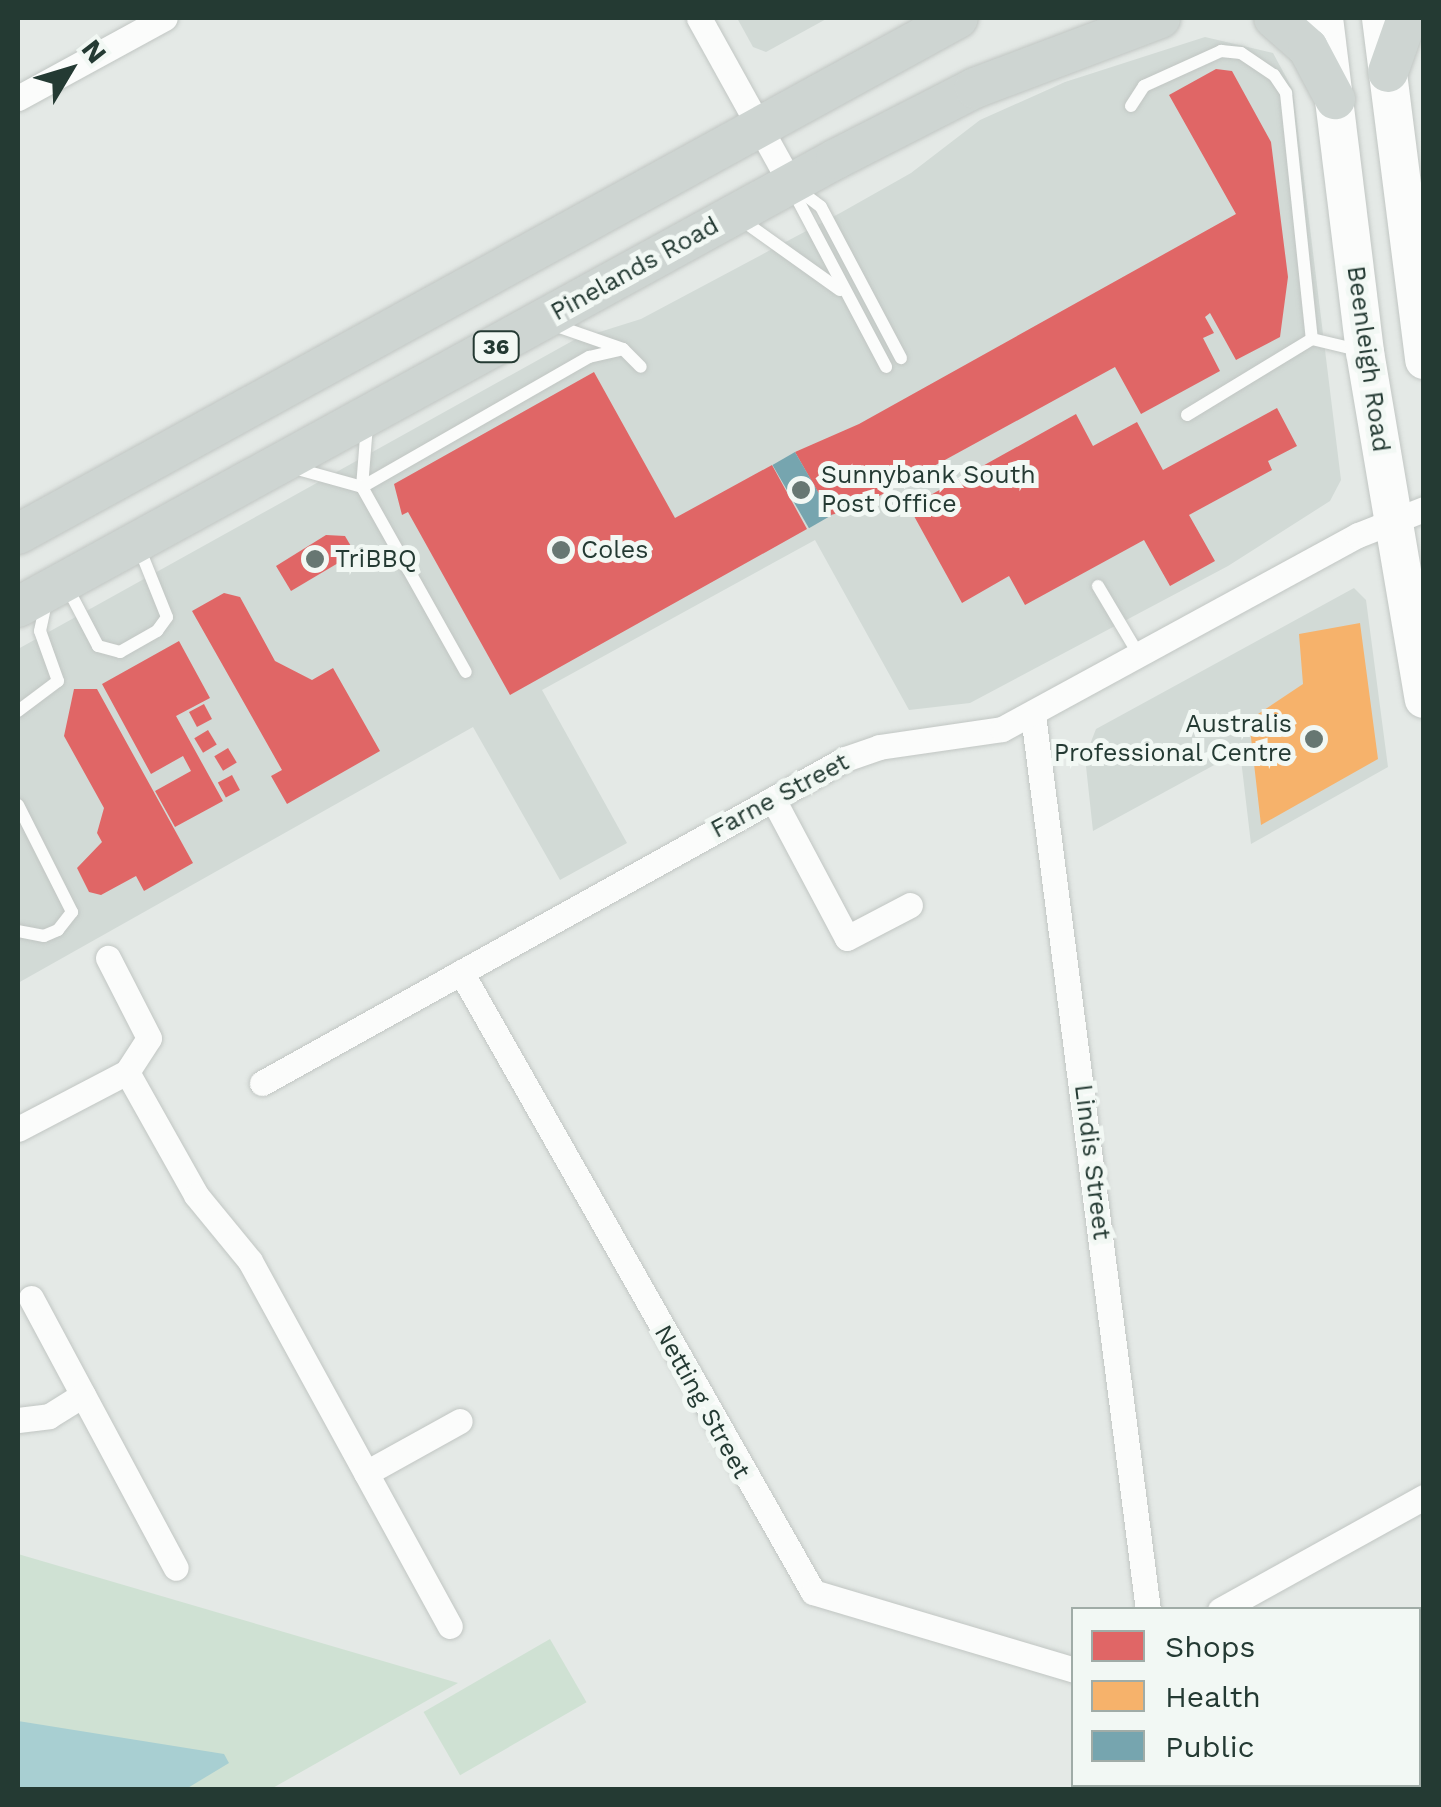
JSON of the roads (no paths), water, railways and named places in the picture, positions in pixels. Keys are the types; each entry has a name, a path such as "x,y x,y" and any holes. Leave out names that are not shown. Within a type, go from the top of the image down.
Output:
{"main road":[{"path":"18,534 761,130 958,18"},
{"name":"Pinelands Road","path":"43,593 283,465 734,214 975,88 1160,18"},
{"path":"1274,18 1308,48 1335,100"},
{"name":"Beenleigh Road","path":"1324,18 1364,352 1407,514 1424,699"},
{"path":"1381,18 1424,360"},
{"path":"1388,72 1406,18"}],"street":[{"path":"18,98 165,18"},
{"path":"698,18 790,184"},
{"name":"Farne Street","path":"262,1083 773,799 879,747 1002,730 1407,514"},
{"name":"Lindis Street","path":"1033,715 1148,1607"},
{"path":"773,799 847,938 910,905"},
{"path":"18,1130 127,1072 149,1038 108,958"},
{"name":"Netting Street","path":"460,972 813,1592 1071,1669"},
{"path":"127,1072 196,1195 250,1261 450,1626"},
{"path":"31,1298 176,1568"},
{"path":"18,1420 49,1416 84,1395"},
{"path":"366,1473 460,1421"},
{"path":"1225,1607 1424,1498"}],"lane":[{"path":"1131,106 1157,78 1222,51 1241,53 1274,76 1286,94 1312,340"},
{"path":"790,184 842,292 886,367"},
{"path":"790,184 822,207 901,358"},
{"path":"734,214 842,292"},
{"path":"542,321 623,349 640,367"},
{"path":"1187,414 1312,340 1364,352"},
{"path":"283,465 362,488 582,361 623,349"},
{"path":"368,417 362,488 466,672"},
{"path":"43,593 98,646 120,652 157,631 166,617 137,543"},
{"path":"1098,586 1139,655"},
{"path":"18,711 58,681 60,671 40,631 43,593"},
{"path":"18,806 72,912 58,930 44,936 18,930"}],"water":[{"path":"18,1721 224,1754 229,1763 186,1789 18,1789"}],"place":[{"name":"Sunnybank South Post Office","path":"801,490"},
{"name":"Coles","path":"561,550"},
{"name":"TriBBQ","path":"315,559"},
{"name":"Australis Professional Centre","path":"1314,739"}]}
